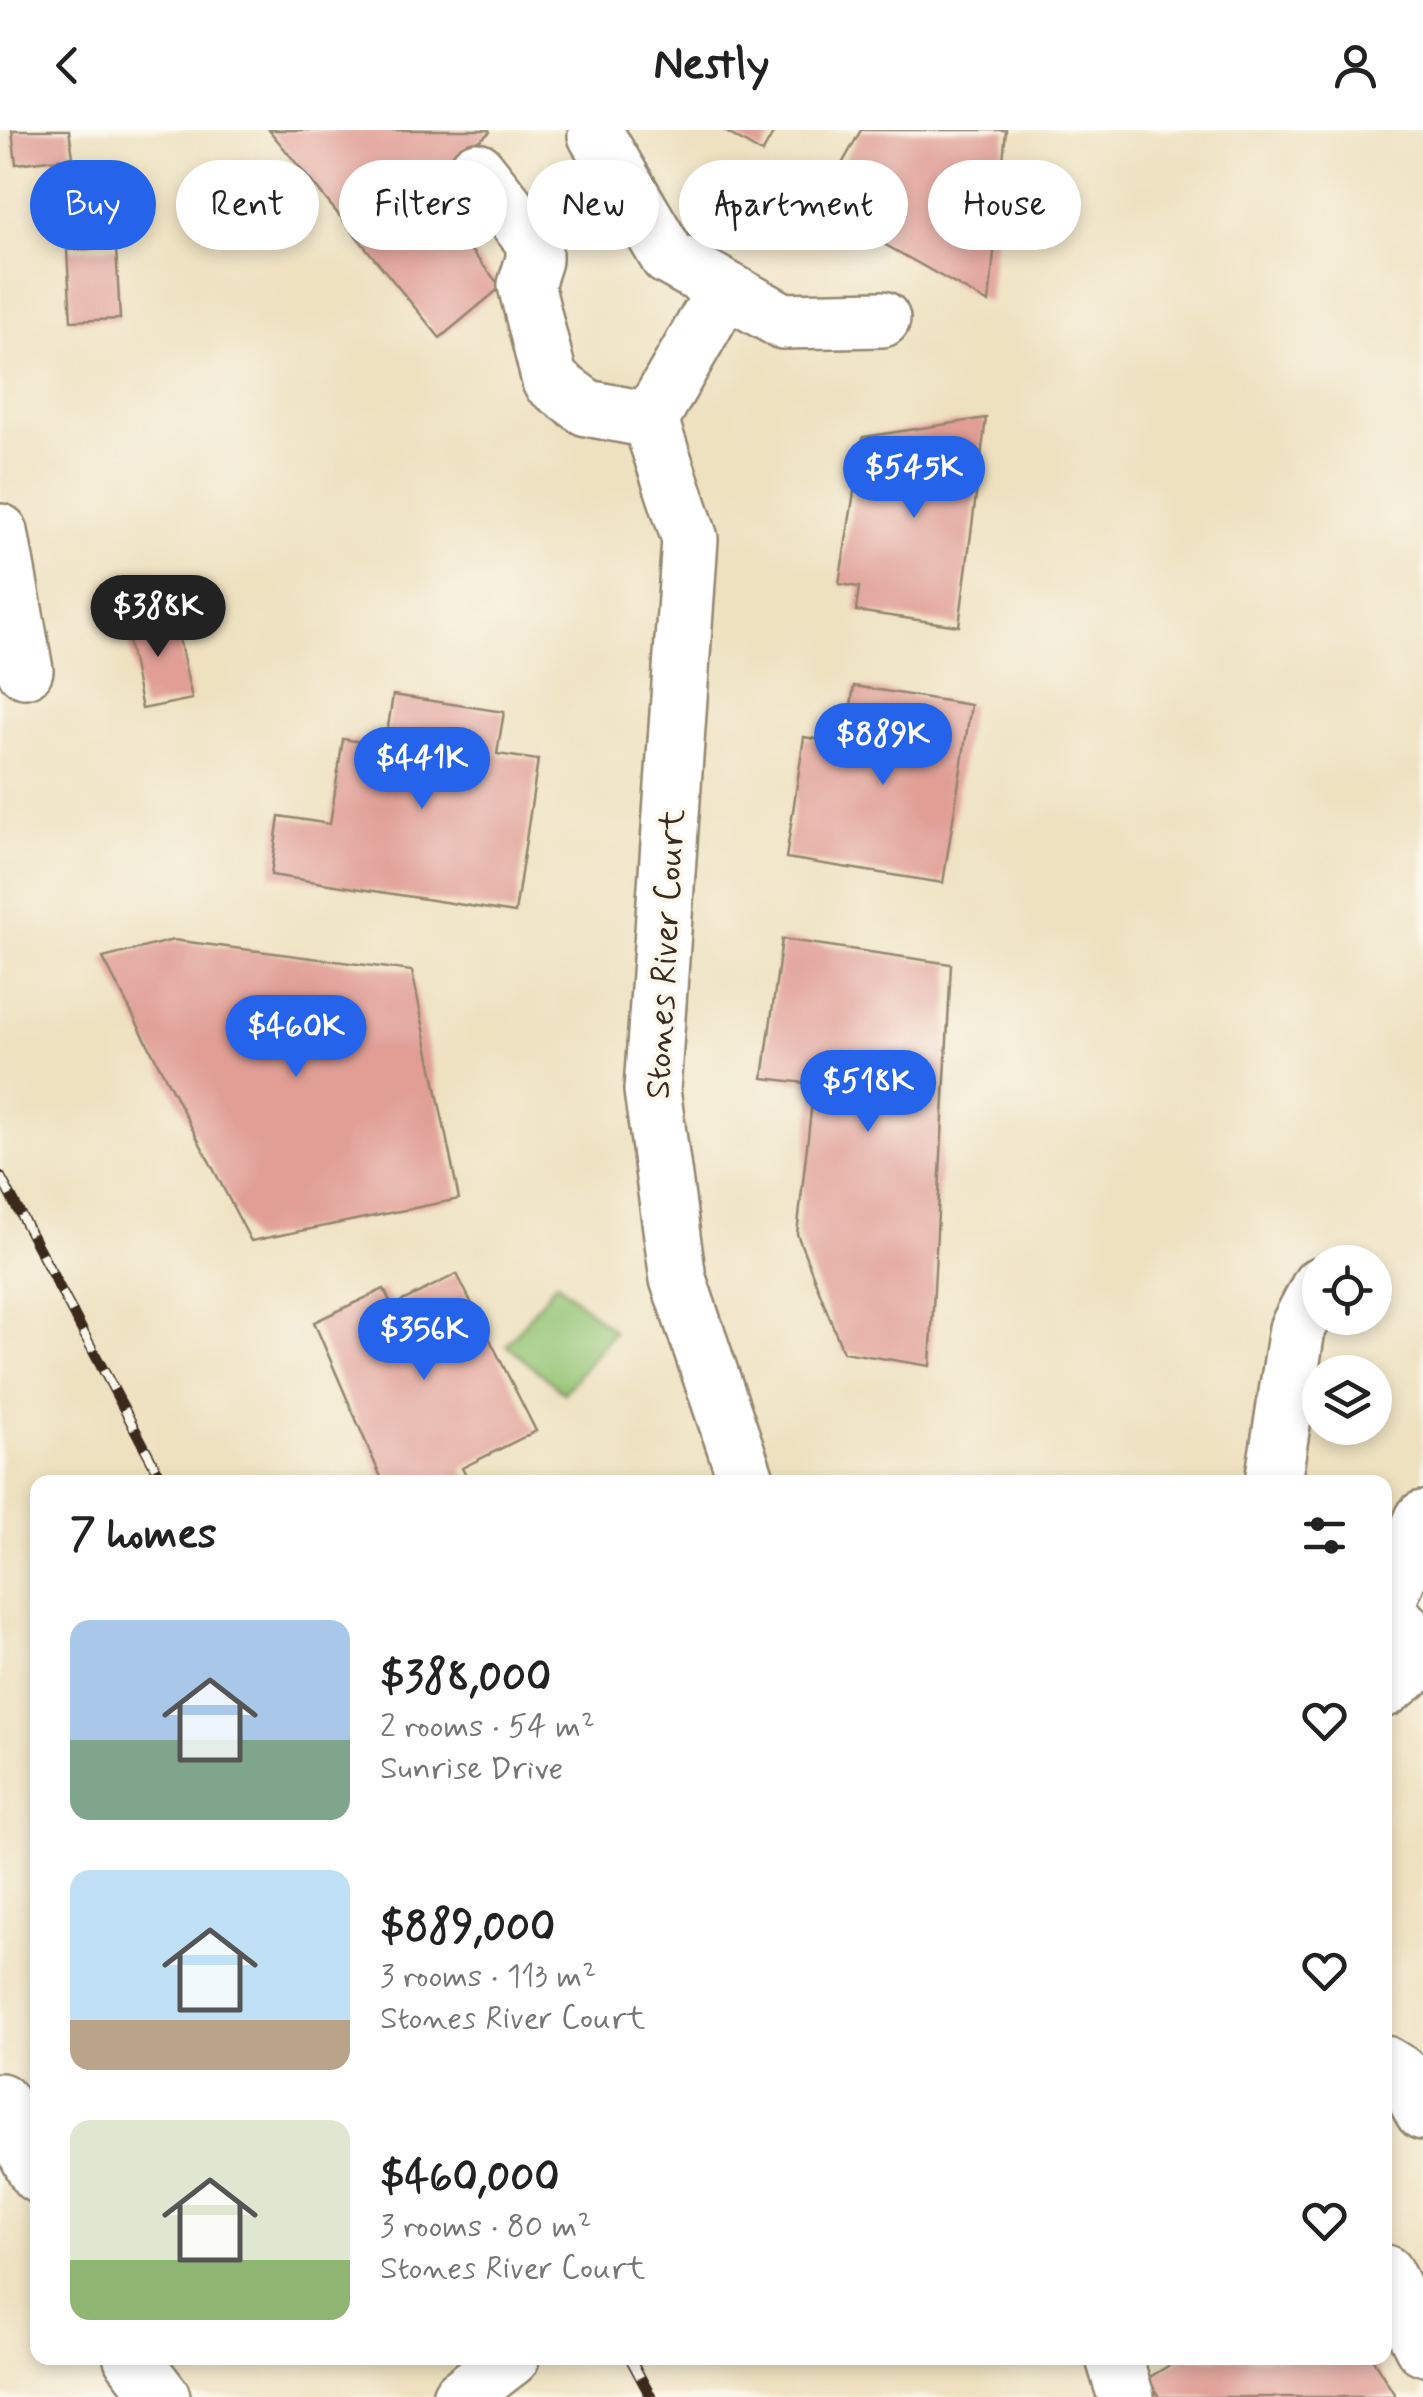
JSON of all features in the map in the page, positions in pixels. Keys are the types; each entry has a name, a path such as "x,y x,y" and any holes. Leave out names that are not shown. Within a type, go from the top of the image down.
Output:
{"street":[{"path":"596,135 668,257 784,321 882,319"},
{"path":"507,208 534,242 534,260 526,284 550,381 587,408 650,420 725,289"},
{"name":"Stones River Court","path":"650,420 690,539 652,1090 678,1280 744,1475"},
{"path":"0,532 25,670"},
{"path":"1275,1475 1296,1329 1302,1318"},
{"path":"1392,1590 1423,1518"},
{"path":"1392,1612 1423,1652"},
{"path":"1392,1684 1423,1660"},
{"path":"1392,2068 1403,2075 1423,2112"},
{"path":"0,2101 30,2159"},
{"path":"1392,2287 1423,2347"},
{"path":"137,2365 162,2397"},
{"path":"460,2397 502,2365"},
{"path":"1116,2365 1126,2397"}],"green space":[{"path":"556,1282 614,1332 564,1393 507,1345"}],"building":[{"path":"12,130 69,130 73,157 16,164"},
{"path":"269,130 490,132 457,160 339,160 339,215 319,191 319,160 294,160"},
{"path":"723,130 775,130 762,153"},
{"path":"861,130 1006,130 1003,160 928,160 928,250 994,250 989,303 895,250 908,250 908,160 844,160"},
{"path":"67,250 116,250 120,319 71,321"},
{"path":"368,250 470,250 501,287 440,338"},
{"path":"986,418 959,626 856,611 859,587 839,584 863,437"},
{"path":"173,610 192,699 142,709 124,620"},
{"path":"854,686 971,705 943,883 786,858 804,737 845,744"},
{"path":"393,695 504,712 497,754 538,760 515,913 271,875 279,816 330,824 343,739 385,746"},
{"path":"782,939 951,964 930,1366 843,1352 797,1234 814,1084 763,1078"},
{"path":"173,940 412,971 459,1199 251,1241 103,958"},
{"path":"457,1274 536,1431 462,1468 466,1475 380,1475 314,1322 384,1289 392,1306"},
{"path":"1170,2365 1376,2365 1396,2397 1159,2397 1148,2378"}],"railway":[{"path":"0,1176 159,1475"},
{"path":"634,2365 651,2397"}]}
